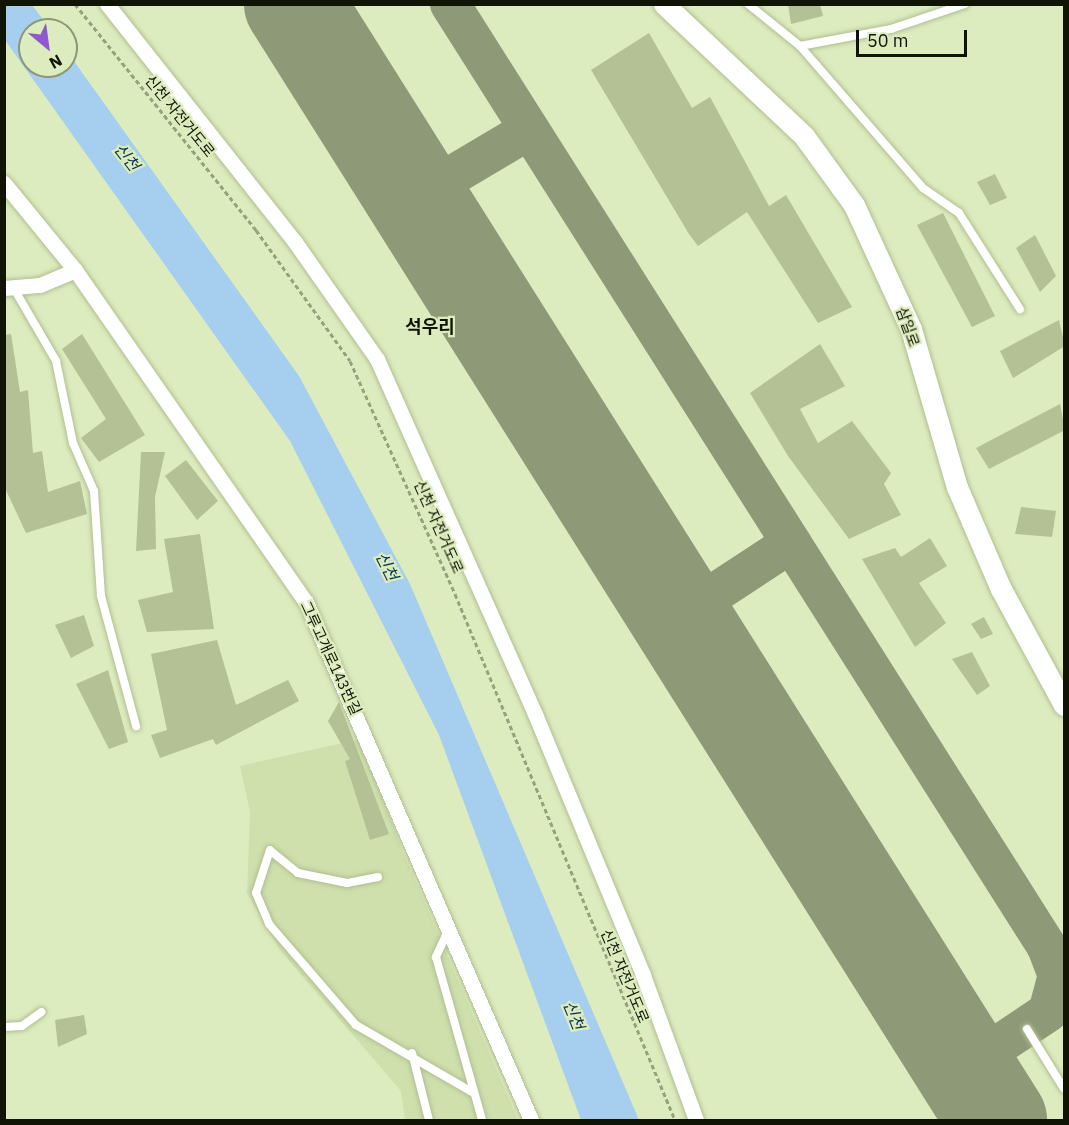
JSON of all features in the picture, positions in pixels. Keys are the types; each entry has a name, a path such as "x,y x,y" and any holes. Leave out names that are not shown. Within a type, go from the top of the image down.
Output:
{"main road":[{"name":"삼일로","path":"664,4 804,136 854,205 911,329 957,487 1001,589 1065,705"}],"street":[{"path":"107,4 295,242 377,359 535,714 643,975 696,1120"},
{"name":"그루고개로143번길","path":"4,183 75,270 306,602 531,1120"},
{"path":"9,288 40,285 75,270"}],"lane":[{"path":"748,4 800,46 923,188 959,213 1020,309"},
{"path":"800,46 891,29 965,4"},
{"path":"9,288 56,361 73,443 94,491 101,596 136,726"},
{"path":"378,877 347,883 298,873 270,850 256,893 269,924 356,1025 412,1053 474,1093"},
{"path":"448,931 436,957 482,1120"},
{"path":"4,1027 22,1026 41,1012"},
{"path":"1027,1029 1065,1089"},
{"path":"412,1053 429,1120"}],"path":[{"name":"신천 자전거도로","path":"75,4 256,230 350,361 455,594 675,1120"}],"shaded area":[{"path":"360,739 403,852 518,1120 405,1120 401,1091 280,950 247,893 250,812 240,766"}],"water":[{"path":"4,5 32,5 42,18 18,18 18,58 5,40"},
{"name":"신천","path":"78,67 299,376 410,584 639,1120 581,1120 439,735 290,441 32,78 78,78"}],"building":[{"path":"788,4 820,4 823,16 791,24"},
{"path":"649,33 692,108 710,97 769,206 786,195 852,307 818,323 747,212 698,246 689,234 591,70"},
{"path":"995,174 1007,198 990,205 977,182"},
{"path":"943,213 995,316 972,327 917,225"},
{"path":"1035,235 1056,276 1040,292 1016,248"},
{"path":"1059,320 1065,346 1013,378 1000,351"},
{"path":"11,334 20,392 28,390 33,453 42,451 48,492 80,481 87,514 26,533 4,486 4,335"},
{"path":"82,334 145,435 99,462 81,438 106,419 62,349"},
{"path":"820,344 845,386 800,409 818,443 852,421 891,473 884,484 901,515 849,539 788,456 750,393"},
{"path":"1060,404 1065,430 989,469 976,448"},
{"path":"141,452 165,452 155,497 156,549 136,551"},
{"path":"186,460 218,501 197,520 165,476"},
{"path":"1021,507 1056,511 1052,537 1015,534"},
{"path":"200,534 214,629 147,632 138,600 173,592 164,539"},
{"path":"930,538 947,566 919,583 946,623 915,647 862,559 895,548 901,557"},
{"path":"84,615 94,646 71,658 55,625"},
{"path":"984,617 993,634 981,639 971,624"},
{"path":"217,640 236,705 288,680 299,701 216,745 213,739 160,758 151,735 167,730 151,654"},
{"path":"972,652 990,686 977,695 952,659"},
{"path":"108,670 128,742 109,749 76,684"},
{"path":"339,702 389,834 370,840 345,761 350,759 328,721"},
{"path":"84,1015 87,1034 58,1047 55,1020"}],"taxiway":[{"path":"450,4 1047,947 1058,975 1048,1012 964,1068"},
{"path":"416,197 529,130"},
{"path":"680,616 791,543"}],"runway":[{"path":"294,4 997,1120"}],"district":[{"name":"석우리","path":"430,327"}]}
